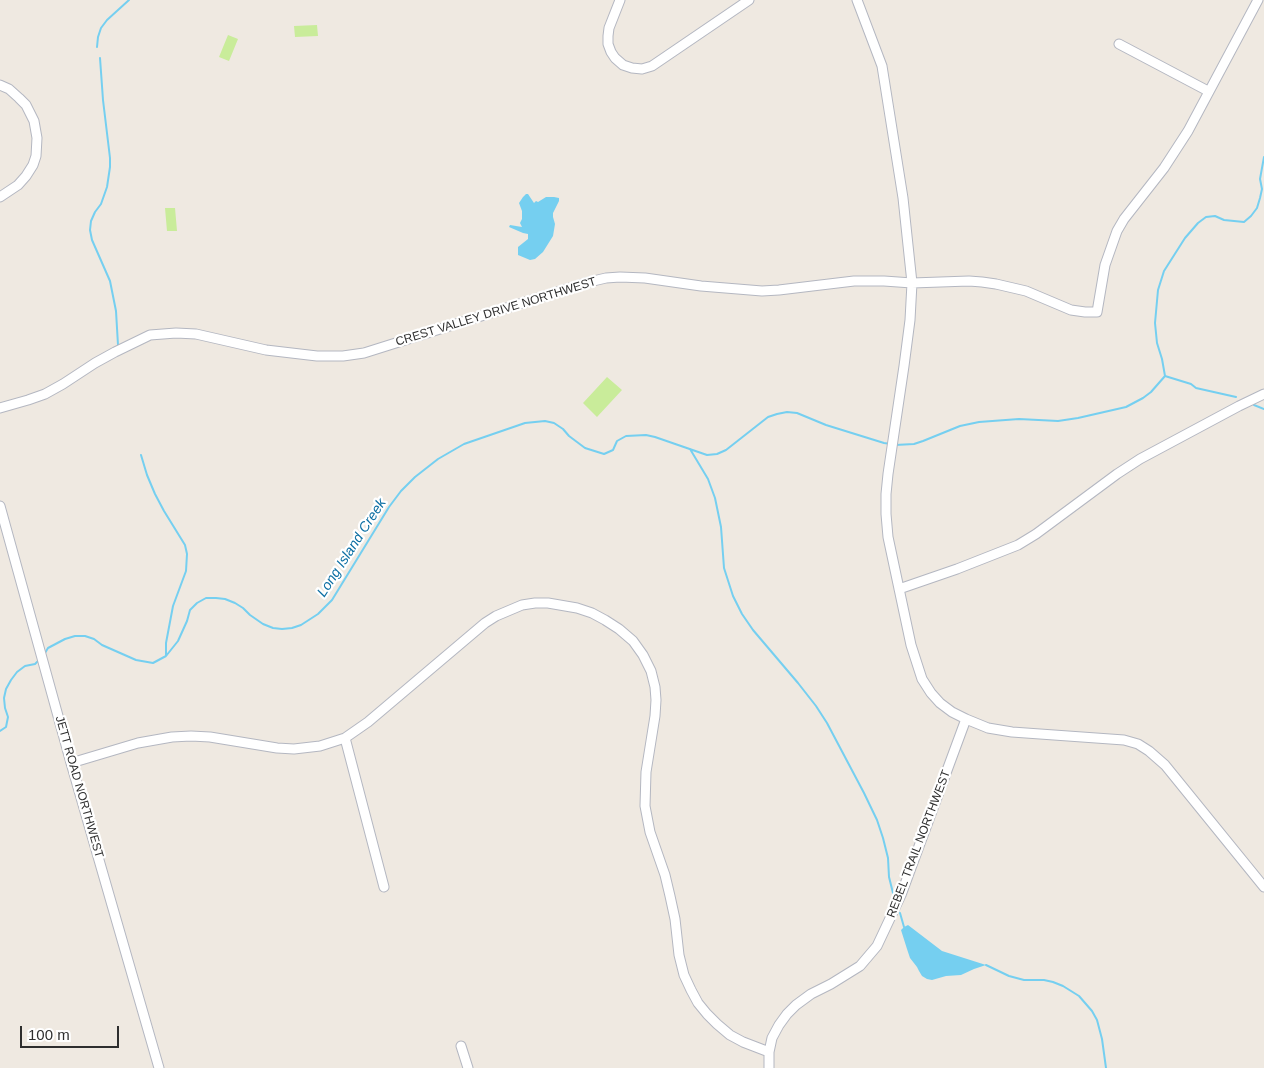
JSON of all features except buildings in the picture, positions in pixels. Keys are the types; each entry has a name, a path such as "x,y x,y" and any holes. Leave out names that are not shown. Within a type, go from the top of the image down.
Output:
{"street":[{"path":"620,0 609,28 608,44 615,58 623,65 642,69 652,66 749,0"},
{"path":"857,0 882,66 903,198 912,283 904,366 890,453 886,514 888,537 910,645 922,679 940,703 952,712 966,720 988,728 1012,732 1124,740 1142,746 1165,765 1264,887"},
{"path":"1119,44 1208,91 1258,0"},
{"path":"0,85 26,105 34,121 37,138 36,156 33,165 26,176 14,188 0,197"},
{"name":"CREST VALLEY DRIVE NORTHWEST","path":"0,408 45,394 115,352 142,338 159,334 196,334 286,353 343,356 364,353 606,278 646,278 701,286 762,291 854,282 884,281 912,283 969,281 996,284 1026,291 1071,310 1097,312 1106,265 1117,231 1124,219 1164,168 1188,130 1208,91"},
{"path":"899,589 957,570 1018,545 1140,459 1264,394"},
{"name":"JETT ROAD NORTHWEST","path":"0,506 71,763 160,1068"},
{"path":"71,763 138,743 172,737 210,737 294,749 320,746 344,738 368,722 484,623 509,610 535,603 562,604 592,613 619,628 632,641 643,655 656,687 655,716 646,772 646,806 650,832 670,896 684,975 698,1002 717,1024 730,1035 769,1052"},
{"name":"REBEL TRAIL NORTHWEST","path":"768,1068 772,1038 779,1025 796,1005 811,994 860,966 877,946 901,896 966,720"},
{"path":"344,738 384,887"},
{"path":"462,1046 468,1068"}],"green space":[{"path":"317,25 318,36 295,37 294,26"},
{"path":"228,35 238,39 229,61 219,57"},
{"path":"165,208 175,208 177,231 167,231"},
{"path":"607,377 622,390 597,417 583,403"}],"water":[{"path":"526,194 534,203 546,197 559,198 553,213 555,224 553,236 543,252 535,259 530,260 518,255 518,247 528,239 528,234 509,227 510,225 522,227 520,223 522,211 519,203"},
{"path":"908,925 942,951 986,965 961,975 946,976 932,980 927,979 922,976 910,958 901,930"}],"waterway":[{"path":"97,47 101,28 129,0"},
{"path":"100,58 110,167 107,187 101,204 91,221 90,230 92,240 110,281 116,311 118,345"},
{"name":"Long Island Creek","path":"895,445 914,444 960,426 979,422 1019,419 1058,421 1078,418 1126,407 1151,392 1165,376 1157,343 1155,323 1158,290 1164,271 1185,238 1206,217 1215,216 1224,220 1244,222 1251,216 1257,208 1262,189 1260,179 1264,157"},
{"path":"1165,376 1191,384 1196,388 1236,397"},
{"path":"1254,405 1264,409"},
{"name":"Long Island Creek","path":"45,653 48,648 65,639 85,636 136,660 153,663 166,656 178,641 190,610 206,598 225,599 235,603 263,624 273,628 292,628 301,625 318,614 332,600 389,507 415,477 438,459 464,444 525,423 545,421 554,423 585,448 604,454 613,450 617,441 626,436 646,435 707,455 717,454 726,450 768,417 787,412 797,413 826,425 891,444"},
{"path":"690,449 708,479 715,498 721,527 724,568 733,596 753,630 798,683 827,723 877,820 888,858 889,877 894,897"},
{"path":"141,455 155,494 185,545 187,554 186,571 173,606 166,643 166,656"},
{"name":"Long Island Creek","path":"0,731 6,727 8,717 4,698 6,689 17,672 25,666 35,664 39,660"},
{"path":"900,913 904,927"},
{"path":"986,965 1009,976 1024,980 1053,982 1079,996 1097,1020 1106,1068"}]}
